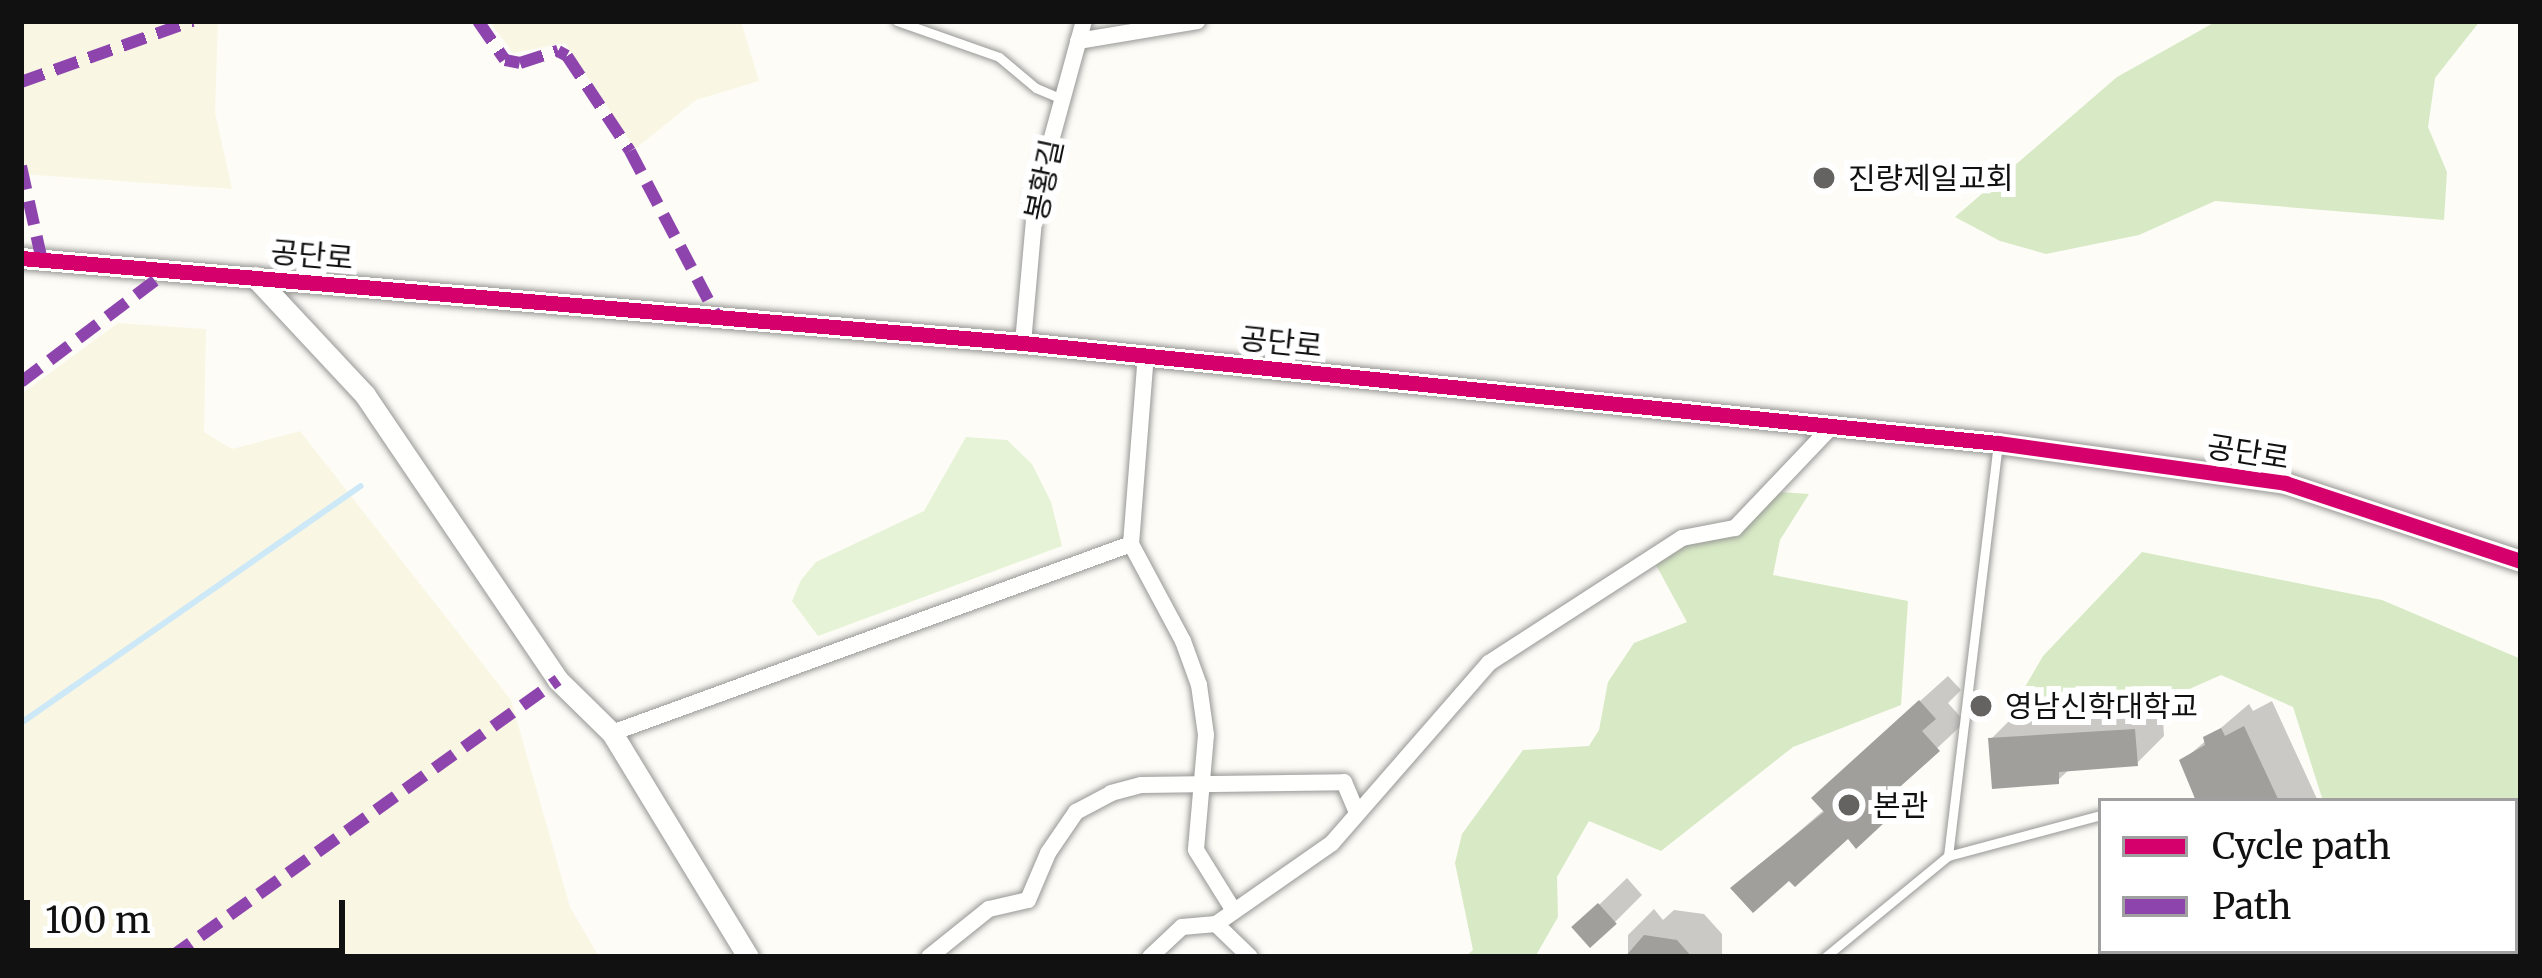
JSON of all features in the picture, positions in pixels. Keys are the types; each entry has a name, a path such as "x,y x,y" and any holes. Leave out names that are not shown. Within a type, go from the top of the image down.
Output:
{"street":[{"name":"봉황길","path":"1023,343 1036,196 1084,21"},
{"path":"1078,41 1197,21"},
{"name":"공단로","path":"21,258 1023,343 1998,443 2284,484 2521,561"},
{"path":"255,277 364,395 558,680 613,733 748,957"},
{"path":"1146,356 1130,544 1183,641 1199,685 1204,788 1196,850 1234,911"},
{"path":"1150,957 1182,927 1216,924 1332,843 1489,662 1682,538 1735,528 1832,426"},
{"path":"613,733 1130,544"},
{"path":"929,957 989,909 1028,900 1048,853 1076,812 1141,785 1204,788 1344,782 1357,812"},
{"path":"1216,924 1250,957"}],"lane":[{"path":"897,21 999,57 1036,88 1062,99"},
{"path":"1948,856 1998,443"},
{"path":"1825,957 1948,856 2098,816"}],"shaded area":[{"path":"21,21 218,21 215,112 232,189 21,174"},
{"path":"489,21 741,21 759,81 696,100 635,149 565,43 513,53"},
{"path":"118,323 206,329 204,432 232,449 300,431 511,700 570,907 599,957 21,957 21,394"}],"green space":[{"path":"2217,21 2480,21 2435,78 2428,127 2447,172 2444,220 2215,201 2139,235 2046,254 2000,241 1955,217 2117,77"},
{"path":"966,437 1007,440 1032,464 1051,502 1062,546 818,636 792,601 801,580 816,562 924,511"},
{"path":"1779,492 1809,494 1780,540 1773,575 1908,601 1901,705 1793,747 1661,851 1589,821 1557,877 1558,917 1535,957 1465,957 1473,950 1455,863 1462,834 1523,750 1589,746 1599,730 1608,682 1634,643 1687,622 1656,565 1686,545 1736,533"},
{"path":"2142,552 2382,600 2521,659 2521,957 2232,957 2518,954 2518,798 2322,798 2293,707 2221,675 2160,702 2011,711 2043,656"}],"building":[{"name":"본관","path":"1919,700 1936,719 1922,731 1940,751 1873,811 1884,823 1856,849 1848,839 1795,887 1789,881 1753,913 1730,888 1824,812 1811,798"},
{"path":"2244,726 2278,798 2195,798 2179,760 2205,745 2203,737 2221,728 2225,736"},
{"path":"2135,729 2138,766 2059,772 2059,784 1992,789 1988,738"},
{"path":"1598,903 1617,924 1590,948 1571,927"},
{"path":"1644,935 1677,940 1692,957 1625,957"}],"waterway":[{"path":"21,723 361,486"}],"marked path":[{"path":"21,82 192,21"},
{"path":"478,21 505,60 520,63 558,51 567,56 630,151 717,317"},
{"path":"21,166 42,261"},
{"path":"21,382 169,270"},
{"path":"171,957 558,680"}],"cycle path":[{"path":"21,258 1023,343 1998,443 2285,483 2521,561"}],"place":[{"name":"진량제일교회","path":"1824,178"},
{"name":"영남신학대학교","path":"1981,706"},
{"name":"본관","path":"1849,805"}]}
